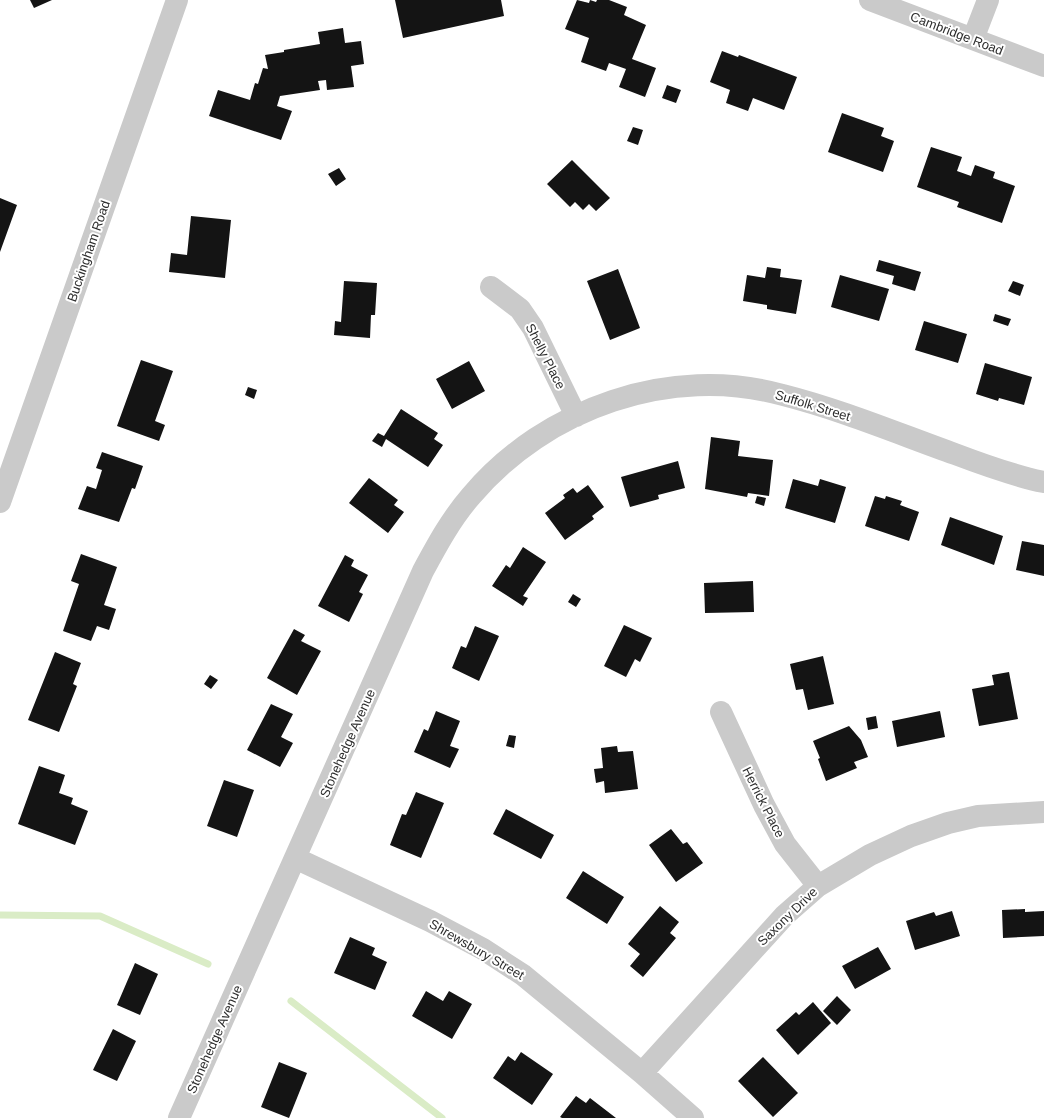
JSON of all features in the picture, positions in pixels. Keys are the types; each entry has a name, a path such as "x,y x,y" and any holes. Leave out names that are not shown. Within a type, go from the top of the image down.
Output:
{"street":[{"name":"Buckingham Road","path":"0,502 177,0"},
{"name":"Cambridge Road","path":"870,0 1044,66"},
{"path":"973,39 988,0"},
{"name":"Shelly Place","path":"491,287 520,309 533,328 576,416"},
{"name":"Suffolk Street","path":"576,416 621,399 687,385 720,384 756,388 812,403 995,469 1044,482"},
{"name":"Stonehedge Avenue","path":"179,1118 423,571 444,532 470,496 494,471 521,447 545,432 576,416"},
{"name":"Herrick Place","path":"722,712 764,805 785,844 818,886"},
{"name":"Saxony Drive","path":"642,1073 785,915 818,886 870,855 911,836 948,823 978,816 1044,812"},
{"name":"Shrewsbury Street","path":"295,858 430,921 483,949 523,975 642,1073 693,1118"}],"building":[{"path":"30,0 52,0 34,8"},
{"path":"395,0 501,0 504,16 403,38"},
{"path":"577,0 589,3 590,0 596,2 597,0 609,0 627,7 624,15 646,25 632,59 656,68 645,97 619,87 626,69 609,63 606,71 581,62 589,38 565,29"},
{"path":"343,28 345,43 361,41 364,64 351,66 354,87 327,90 326,80 318,81 320,90 280,96 277,106 292,111 281,140 209,116 218,90 250,100 255,83 258,84 263,68 268,69 265,55 320,44 318,32"},
{"path":"722,51 738,57 739,55 797,77 784,110 753,98 748,111 726,103 730,90 710,82"},
{"path":"667,85 681,90 676,103 662,98"},
{"path":"842,113 884,128 881,136 894,141 883,172 828,152"},
{"path":"633,127 643,130 638,145 627,141"},
{"path":"931,147 962,157 957,171 971,176 975,165 995,172 993,178 1015,186 1002,223 957,207 959,202 917,187"},
{"path":"572,160 610,198 596,211 589,204 583,210 575,202 570,207 547,184"},
{"path":"339,168 346,179 336,186 328,174"},
{"path":"0,198 17,205 0,252"},
{"path":"191,216 231,220 225,278 169,272 171,253 187,255"},
{"path":"879,260 921,272 915,291 892,284 894,276 876,271"},
{"path":"767,267 781,269 780,277 802,280 796,314 767,309 767,305 743,301 747,275 765,278"},
{"path":"618,269 640,328 610,340 587,281"},
{"path":"840,275 889,289 879,321 831,307"},
{"path":"344,281 377,283 375,315 371,315 370,338 334,335 335,321 341,322"},
{"path":"1013,281 1024,285 1020,296 1008,291"},
{"path":"995,314 1011,319 1008,326 993,321"},
{"path":"924,321 967,334 958,363 915,350"},
{"path":"141,360 173,371 155,421 165,425 159,441 117,426"},
{"path":"469,361 485,391 452,409 436,379"},
{"path":"985,363 1032,377 1024,405 999,398 998,401 976,394"},
{"path":"248,387 257,390 254,399 245,395"},
{"path":"401,409 438,433 434,439 443,445 428,467 386,439 382,447 372,441 378,433 384,436"},
{"path":"711,437 740,441 738,456 773,460 769,496 748,493 747,497 705,489"},
{"path":"102,452 143,466 135,489 132,488 119,522 78,509 87,486 96,489 102,470 96,468"},
{"path":"678,461 685,488 658,495 659,499 630,507 621,477"},
{"path":"369,478 398,500 394,505 404,512 388,533 349,503"},
{"path":"793,479 818,486 820,479 846,487 835,523 785,508"},
{"path":"588,485 604,507 592,516 594,519 565,540 545,513 565,498 563,495 573,488 577,493"},
{"path":"757,496 766,498 764,506 755,503"},
{"path":"875,496 885,499 886,496 902,501 900,505 919,512 909,541 865,526"},
{"path":"950,517 1003,536 994,565 941,545"},
{"path":"1022,541 1044,545 1044,576 1016,570"},
{"path":"523,547 546,562 523,596 528,598 523,606 492,586 506,565 510,568"},
{"path":"81,554 117,567 104,605 116,609 109,630 97,626 91,641 63,631 79,584 71,581"},
{"path":"345,555 354,560 351,566 368,575 359,592 363,594 349,622 318,606"},
{"path":"753,581 754,612 705,613 704,583"},
{"path":"573,594 581,599 576,607 568,602"},
{"path":"624,625 652,638 640,662 635,659 626,677 604,666"},
{"path":"475,626 499,636 479,681 452,668 461,646 466,648"},
{"path":"294,629 305,635 301,641 321,651 297,695 267,678"},
{"path":"55,652 81,663 73,684 77,686 59,732 28,720"},
{"path":"823,656 834,704 808,710 803,689 796,690 790,664"},
{"path":"1009,672 1018,719 979,726 972,689 994,685 992,675"},
{"path":"210,675 218,680 211,689 204,684"},
{"path":"271,704 293,714 281,737 293,743 280,767 247,750"},
{"path":"436,711 460,721 450,746 459,749 450,768 414,752 424,729 428,731"},
{"path":"940,711 945,737 897,747 892,721"},
{"path":"876,716 878,728 868,730 866,718"},
{"path":"849,726 861,740 868,757 854,762 857,768 826,781 818,759 820,758 813,741"},
{"path":"509,735 516,736 514,748 506,746"},
{"path":"617,746 618,752 633,751 638,789 605,793 604,781 596,783 594,769 603,768 601,748"},
{"path":"39,766 65,775 59,793 73,798 71,804 88,811 75,845 18,824"},
{"path":"224,780 254,790 237,837 207,826"},
{"path":"416,792 444,803 421,858 390,845 402,814 406,815"},
{"path":"506,809 554,835 541,859 493,834"},
{"path":"671,829 683,844 687,842 703,863 676,882 649,845"},
{"path":"583,871 624,897 607,924 566,898"},
{"path":"660,906 679,922 670,933 676,938 643,977 630,966 640,954 628,944"},
{"path":"1025,909 1025,912 1044,911 1044,936 1003,938 1002,910"},
{"path":"952,911 960,936 915,950 906,921 934,912 936,916"},
{"path":"350,937 375,948 372,955 387,962 375,990 334,973"},
{"path":"878,947 891,969 855,989 842,966"},
{"path":"135,963 158,974 140,1015 117,1005"},
{"path":"426,991 443,1001 449,991 472,1004 452,1039 412,1016"},
{"path":"837,996 851,1010 837,1025 823,1011"},
{"path":"813,1002 831,1023 798,1055 776,1030 796,1012 799,1015"},
{"path":"113,1029 136,1041 117,1081 93,1070"},
{"path":"521,1052 553,1074 532,1105 493,1078 508,1056 515,1061"},
{"path":"763,1057 798,1093 773,1117 738,1081"},
{"path":"279,1062 307,1073 289,1118 261,1107"},
{"path":"576,1096 586,1103 590,1098 616,1118 560,1117"}],"waterway":[{"path":"0,915 100,916 208,964"},
{"path":"291,1001 442,1118"}]}
